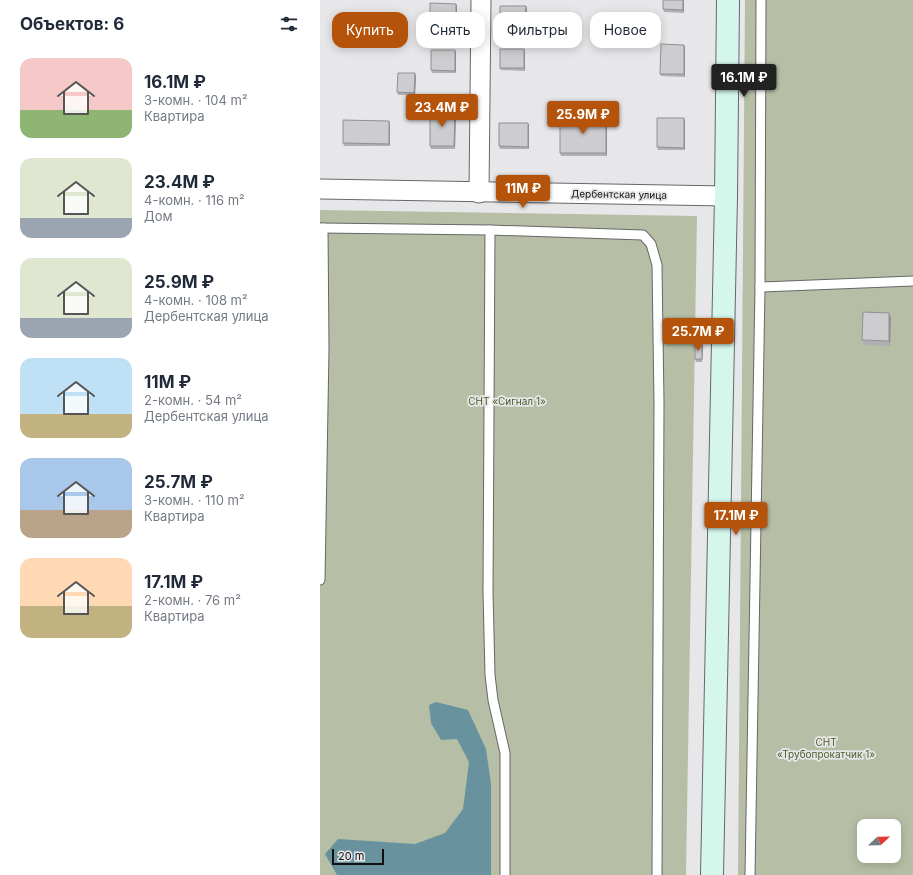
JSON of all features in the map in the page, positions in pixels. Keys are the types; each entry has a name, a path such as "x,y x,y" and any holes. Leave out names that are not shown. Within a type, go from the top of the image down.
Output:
{"street":[{"path":"479,193 481,0"},
{"path":"712,875 726,196 728,0"},
{"name":"Дербентская улица","path":"320,189 479,193 726,196"}],"lane":[{"path":"750,875 760,287 761,0"},
{"path":"320,580 324,349 321,228 490,230 643,235 650,244 657,265 659,403 658,875"},
{"path":"490,230 488,592 490,675 505,754 505,875"},
{"path":"760,287 913,281"}],"green space":[{"name":"СНТ «Трубопрокатчик 1»","path":"745,0 913,0 913,875 738,875"},
{"name":"СНТ «Сигнал 1»","path":"320,210 697,216 686,875 320,875"}],"water":[{"path":"436,702 468,710 486,749 491,784 491,875 337,875 325,854 338,839 415,844 445,833 463,809 469,762 457,739 441,740 431,723 429,705"}],"building":[{"path":"663,0 683,0 683,10 663,9"},
{"path":"430,3 456,4 456,12 430,12"},
{"path":"500,6 526,6 526,12 500,12"},
{"path":"661,44 684,45 684,74 660,74"},
{"path":"500,49 524,49 524,68 500,68"},
{"path":"431,50 455,50 455,71 431,70"},
{"path":"398,73 415,73 414,93 397,92"},
{"path":"430,110 455,110 454,146 430,146"},
{"path":"560,117 606,118 606,153 560,153"},
{"path":"657,118 684,118 684,148 657,147"},
{"path":"343,120 389,121 389,144 343,143"},
{"path":"499,123 528,123 528,147 499,146"},
{"path":"863,312 889,313 889,341 862,340"},
{"path":"695,345 702,345 702,359 695,359"}]}
